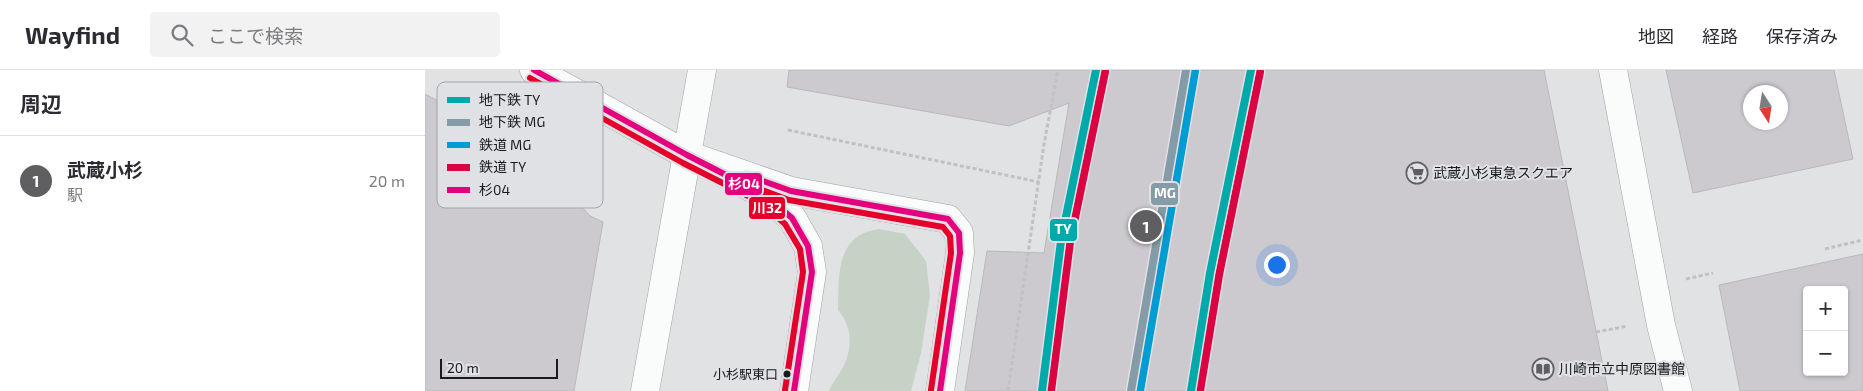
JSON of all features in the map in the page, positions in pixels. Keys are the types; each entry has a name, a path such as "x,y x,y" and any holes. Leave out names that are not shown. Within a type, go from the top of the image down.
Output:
{"street":[{"path":"534,70 556,82"},
{"path":"645,391 701,70"},
{"path":"1613,70 1661,325 1678,391"},
{"path":"603,108 687,155 765,195 792,218 808,246 812,272 794,391"},
{"path":"687,155 791,190 948,219 959,233 960,254 940,391"}],"path":[{"path":"1008,391 1044,144 1058,70"},
{"path":"788,130 1039,182"},
{"path":"1825,249 1863,240"},
{"path":"1680,280 1713,273"},
{"path":"1596,332 1630,325"}],"shaded area":[{"path":"879,229 905,234 926,261 930,295 921,353 911,391 829,391 848,356 850,342 846,322 838,310 839,278 843,256 855,239 866,232"}],"building":[{"path":"789,70 1544,70 1608,391 965,391 987,251 1044,253 1069,103 1009,126 787,87"},
{"path":"1666,70 1834,70 1853,159 1693,193"},
{"path":"425,94 437,100 437,208 583,208 590,216 603,222 574,391 425,391"},
{"path":"1863,254 1863,391 1740,391 1719,285"}],"metro line":[{"name":"TY","path":"1042,391 1061,241 1096,70"},
{"name":"MG","path":"1131,391 1186,70"},
{"name":"TY","path":"1191,391 1210,273 1251,70"}],"rail line":[{"name":"MG","path":"1140,391 1195,71"},
{"name":"TY","path":"1051,391 1070,242 1105,72"},
{"name":"TY","path":"1200,391 1219,275 1260,72"}],"transit line":[{"name":"杉04","path":"534,70 556,82"},
{"name":"川32","path":"530,78 537,82"},
{"name":"杉04","path":"603,108 687,155 765,195 792,218 808,246 812,272 794,391"},
{"name":"川32","path":"603,119 683,163 760,202 785,224 800,249 803,272 785,390"},
{"name":"杉04","path":"746,175 791,191 948,219 959,233 960,253 940,391"},
{"name":"川32","path":"743,183 789,200 943,227 950,236 951,253 931,390"}],"place":[{"name":"武蔵小杉東急スクエア","path":"1417,173"},
{"name":"武蔵小杉","path":"1146,226"},
{"name":"川崎市立中原図書館","path":"1543,369"},
{"name":"小杉駅東口","path":"787,374"}]}
